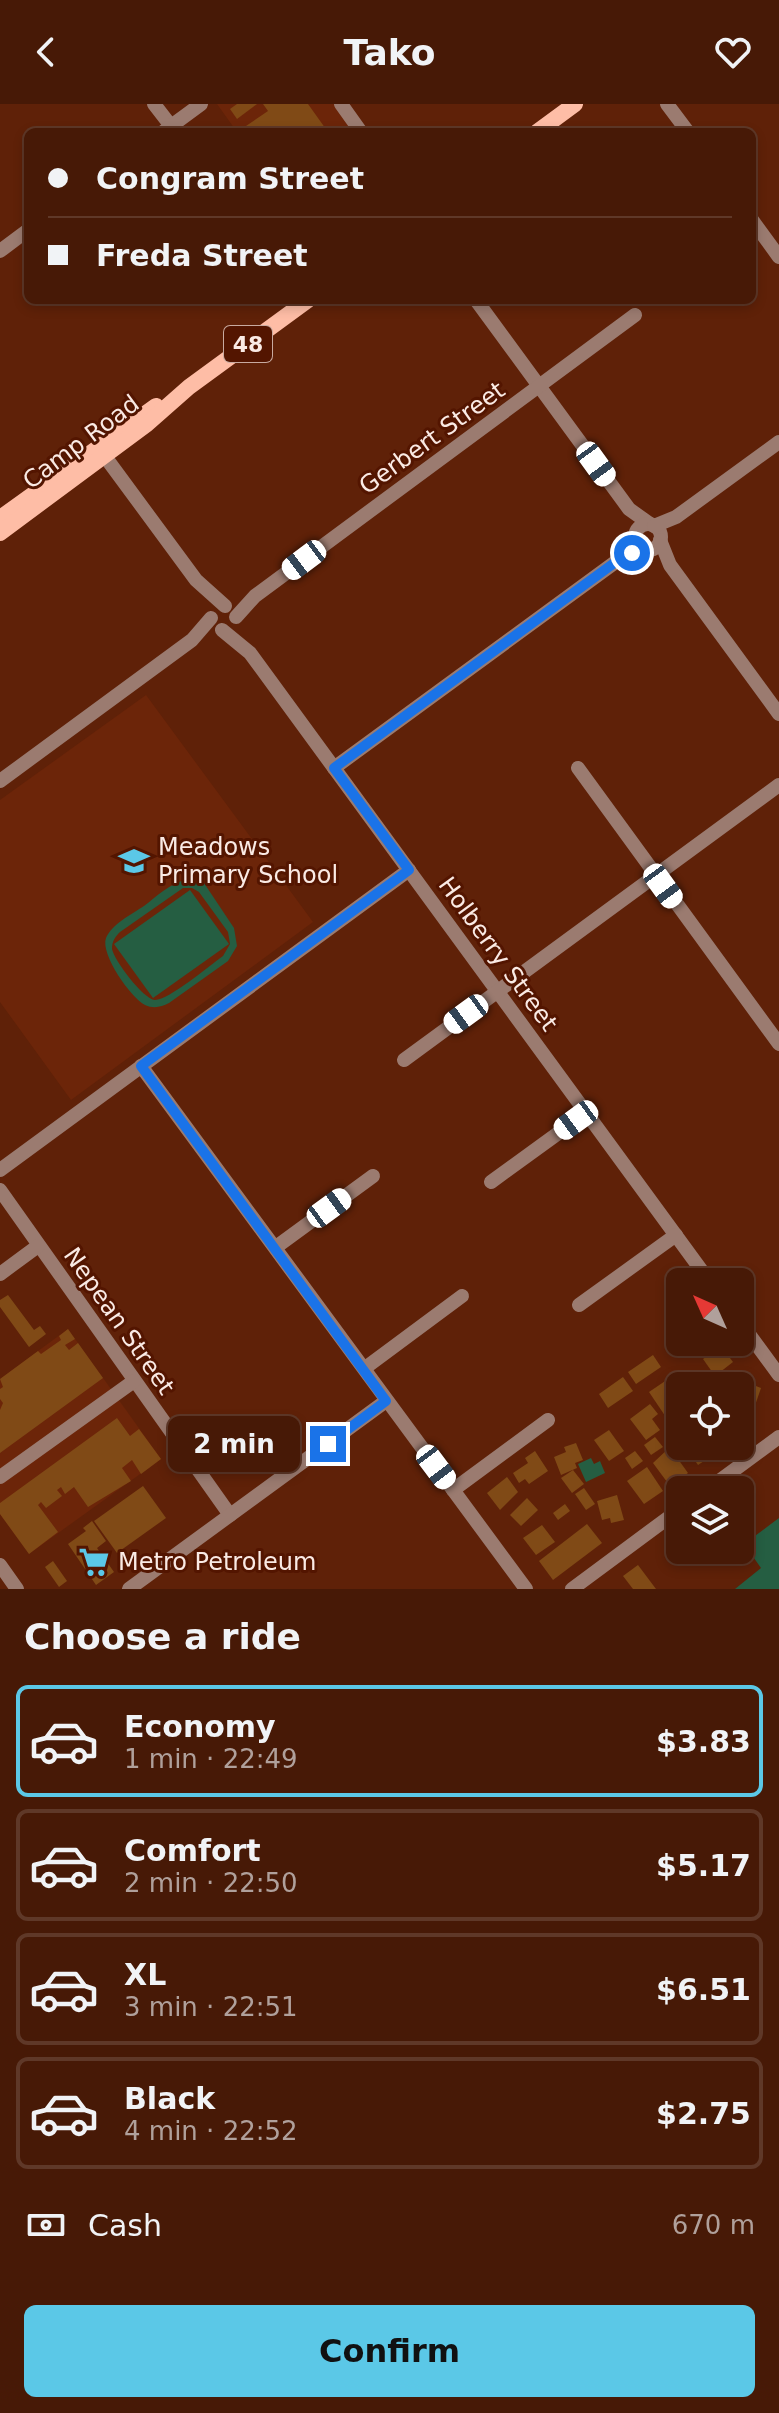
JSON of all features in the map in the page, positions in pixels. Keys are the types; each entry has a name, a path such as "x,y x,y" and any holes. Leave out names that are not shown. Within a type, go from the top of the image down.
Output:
{"main road":[{"path":"542,128 575,104"},
{"name":"Camp Road","path":"0,518 147,424 189,387 303,304"},
{"name":"Camp Road","path":"0,533 101,451"}],"street":[{"path":"154,104 166,128"},
{"path":"168,128 201,104"},
{"path":"341,104 358,128"},
{"path":"667,104 685,128"},
{"path":"756,225 779,257"},
{"path":"0,251 24,233"},
{"path":"479,304 629,509 656,532 670,565 779,714"},
{"name":"Gerbert Street","path":"231,612 635,315"},
{"path":"640,543 654,548 656,532 779,442"},
{"name":"Holberry Street","path":"101,451 196,580 231,612 250,653 700,1268"},
{"path":"629,509 640,543 670,565"},
{"path":"640,543 639,528 656,532"},
{"path":"334,768 640,543"},
{"name":"Holberry Street","path":"196,580 216,623 250,653"},
{"path":"0,781 216,623 218,607 231,612 229,629 216,623"},
{"path":"578,768 779,1044"},
{"path":"404,1060 779,785"},
{"path":"0,1170 409,870"},
{"path":"141,1066 526,1589"},
{"path":"491,1182 586,1113"},
{"path":"276,1247 373,1176"},
{"name":"Nepean Street","path":"0,1190 230,1515"},
{"path":"579,1305 676,1235"},
{"path":"0,1274 38,1246"},
{"path":"365,1368 462,1296"},
{"path":"754,1341 779,1375"},
{"path":"0,1477 134,1381"},
{"path":"129,1589 386,1401"},
{"path":"453,1490 548,1420"},
{"path":"726,1476 779,1437"},
{"path":"572,1589 666,1519"},
{"path":"0,1565 17,1589"}],"shaded area":[{"path":"217,104 341,104 357,125 353,128 234,128"},
{"name":"Meadows Primary School","path":"146,695 313,922 71,1100 0,1002 0,800"},
{"path":"68,1329 161,1459 29,1554 0,1514 0,1379"}],"green space":[{"path":"186,880 202,885 202,880 234,928 237,946 228,961 169,1003 148,1006 132,994 118,975 105,945 106,938 123,920","holes":["183,888 199,892 228,932 230,944 223,956 199,974 170,994 155,1000 144,993 123,970 112,949 113,941 120,932"]},
{"path":"190,890 229,944 153,998 114,944"},
{"path":"591,1458 594,1464 600,1461 605,1473 586,1482 578,1464"},
{"path":"779,1518 779,1589 735,1589 761,1568 754,1558 754,1537"}],"building":[{"path":"237,104 257,104 237,119 230,109"},
{"path":"263,104 308,104 325,128 243,128 268,111"},
{"path":"8,1295 34,1330 40,1326 46,1334 29,1347 0,1307 0,1300"},
{"path":"68,1329 75,1339 65,1345 69,1350 78,1343 103,1378 0,1453 0,1410 3,1403 0,1389 3,1387 0,1379 38,1351 41,1354 61,1340 59,1336"},
{"path":"653,1355 661,1367 636,1384 628,1372"},
{"path":"707,1356 728,1356 733,1362 720,1372 712,1372 703,1359"},
{"path":"623,1377 633,1391 608,1408 599,1394"},
{"path":"666,1380 666,1417 649,1392"},
{"path":"754,1385 761,1388 754,1408"},
{"path":"650,1404 658,1414 652,1419 660,1430 646,1440 630,1419"},
{"path":"117,1418 130,1436 139,1429 161,1459 141,1474 132,1460 122,1468 131,1481 88,1507 74,1487 65,1494 61,1487 57,1490 62,1496 46,1508 41,1502 38,1505 58,1532 29,1554 0,1514 0,1503"},
{"path":"609,1430 624,1451 609,1461 594,1440"},
{"path":"655,1437 663,1447 651,1455 644,1445"},
{"path":"576,1443 583,1460 575,1463 577,1468 561,1475 554,1457 566,1452 564,1447"},
{"path":"535,1451 548,1471 529,1484 525,1479 519,1483 513,1473 528,1463 525,1458"},
{"path":"635,1451 643,1461 632,1469 625,1458"},
{"path":"666,1451 666,1460 679,1460 688,1473 684,1476 666,1476 666,1481 653,1463"},
{"path":"647,1467 663,1491 644,1504 627,1481"},
{"path":"573,1470 584,1484 572,1493 561,1478"},
{"path":"507,1477 518,1492 500,1510 487,1493"},
{"path":"143,1486 166,1518 117,1553 94,1521"},
{"path":"584,1488 595,1504 586,1510 575,1494"},
{"path":"617,1495 624,1520 611,1523 610,1518 602,1520 597,1501"},
{"path":"527,1498 538,1510 521,1526 510,1515"},
{"path":"565,1504 570,1511 558,1520 553,1513"},
{"name":"Metro Petroleum","path":"92,1521 106,1541 97,1548 114,1572 96,1585 68,1544 86,1531 83,1528"},
{"path":"587,1524 602,1543 553,1580 539,1561"},
{"path":"542,1525 555,1542 536,1555 523,1538"},
{"path":"53,1561 67,1581 59,1587 45,1567"},
{"path":"638,1565 656,1589 633,1589 623,1576"}],"place":[{"name":"Meadows Primary School","path":"134,861"},
{"name":"Metro Petroleum","path":"94,1562"}],"route":[{"path":"328,1444 386,1401 365,1368 141,1066 409,870 334,768 632,553"}]}
